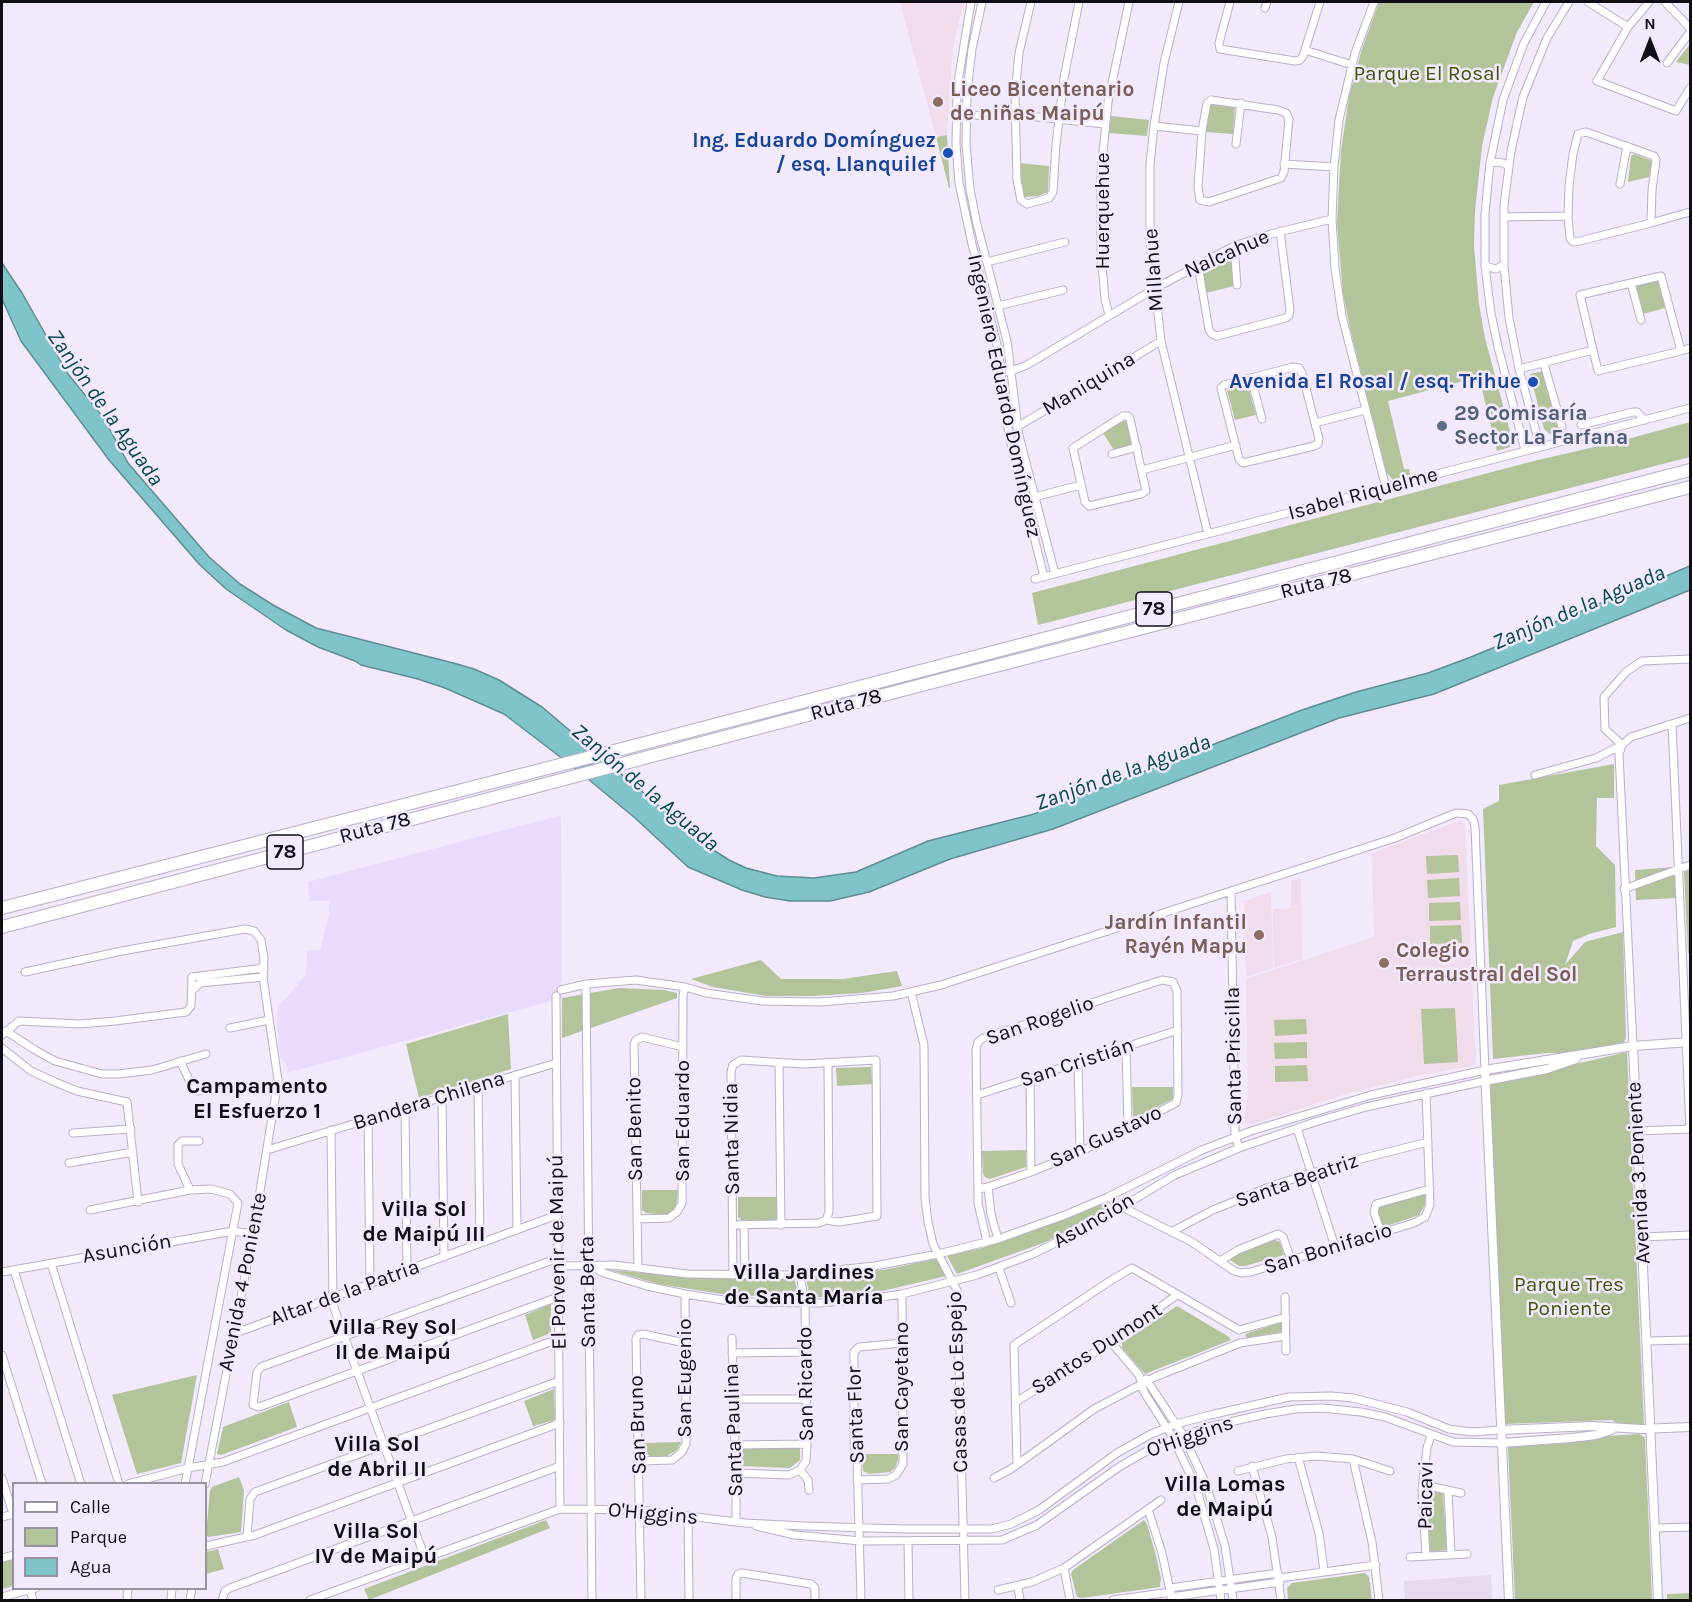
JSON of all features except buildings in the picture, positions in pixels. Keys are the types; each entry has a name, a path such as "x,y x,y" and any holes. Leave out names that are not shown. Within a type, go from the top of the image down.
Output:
{"highway":[{"name":"Ruta 78","path":"2,908 1690,470"},
{"name":"Ruta 78","path":"2,927 1690,487"}],"street":[{"name":"Ingeniero Eduardo Domínguez","path":"971,2 959,70 956,115 957,155 963,203 998,346 1007,427 1044,577"},
{"name":"Ingeniero Eduardo Domínguez","path":"981,2 968,74 966,115 970,189 1007,341 1017,427 1055,574"},
{"path":"1031,2 1017,66 1015,116 1017,171 1022,202 1027,204 1047,199 1053,195 1058,119 1067,55 1079,2"},
{"name":"Huerquehue","path":"1109,315 1105,292 1101,226 1101,172 1105,124 1116,58 1129,2"},
{"name":"Millahue","path":"1179,2 1164,63 1154,126 1150,164 1149,214 1154,289 1161,341 1208,534"},
{"path":"1230,2 1219,43 1220,49 1294,61 1300,60 1305,50 1320,2"},
{"path":"1374,2 1352,65 1340,114 1334,167 1332,219 1340,304 1386,488"},
{"path":"1525,450 1498,347 1485,266 1485,214 1490,163 1509,80 1524,43 1546,2"},
{"path":"1540,447 1519,369 1511,326 1504,266 1503,217 1514,137 1529,81 1547,38 1569,2"},
{"path":"1588,2 1628,27"},
{"path":"1649,2 1628,27 1597,81 1676,111 1690,88"},
{"path":"1665,2 1690,30 1667,63"},
{"path":"1305,50 1352,65"},
{"path":"1209,100 1241,103 1281,111 1288,115 1282,176 1278,180 1209,202 1201,201 1198,198 1198,187 1206,105 1209,100"},
{"path":"1236,144 1241,103"},
{"path":"956,115 1015,116 1105,124"},
{"path":"1154,126 1202,131"},
{"path":"1651,223 1655,158 1627,146 1581,132 1577,136 1571,169 1568,216 1572,241 1651,223 1690,212"},
{"path":"1620,184 1627,146"},
{"path":"1490,163 1500,162 1509,166"},
{"path":"1284,164 1334,167"},
{"path":"1503,217 1568,216"},
{"name":"Nalcahue","path":"1002,373 1012,372 1028,365 1109,315 1233,246 1280,231 1332,219"},
{"path":"1198,265 1209,330 1212,334 1217,336 1286,318 1290,310 1280,231"},
{"path":"987,262 1065,242"},
{"path":"1233,246 1237,285"},
{"path":"1485,266 1496,269 1504,266"},
{"path":"1681,351 1661,276 1580,295 1599,371 1681,351 1690,348"},
{"path":"1631,283 1641,320"},
{"path":"998,306 1063,290"},
{"name":"Maniquina","path":"1017,427 1161,341"},
{"path":"1519,369 1593,350"},
{"path":"1544,364 1562,427"},
{"path":"1293,367 1299,368 1315,423 1319,440 1314,446 1245,464 1239,459 1221,388 1293,367"},
{"path":"1251,378 1262,419"},
{"name":"Isabel Riquelme","path":"1035,579 1690,408"},
{"path":"1315,423 1365,410"},
{"path":"1581,425 1633,412 1637,412 1645,420"},
{"path":"1127,416 1130,418 1142,470 1146,488 1143,493 1092,507 1085,502 1073,451 1075,446 1127,416"},
{"path":"1142,470 1236,445"},
{"path":"1112,454 1137,447"},
{"path":"1025,499 1081,485"},
{"path":"1622,745 1605,729 1604,698 1626,672 1642,661 1690,659"},
{"path":"1534,775 1596,758 1631,738 1690,718"},
{"path":"1637,1131 1690,1129 1687,958 1678,869 1672,724"},
{"name":"Avenida 3 Poniente","path":"1622,745 1619,754 1624,889 1660,1600"},
{"path":"586,984 636,981 685,987 734,997 800,1003 862,999 911,992 941,985 1395,838 1456,813 1468,814 1473,819 1475,827 1509,1600"},
{"path":"1624,889 1690,865"},
{"name":"Santa Priscilla","path":"1232,891 1235,1136 1239,1148"},
{"name":"Avenida 4 Poniente","path":"25,972 122,951 245,929 254,931 261,940 263,977 278,1080 277,1090 253,1234 205,1482"},
{"path":"207,1054 152,1070 133,1073 94,1073 64,1065 46,1057 4,1033 19,1022 80,1024 115,1022 186,1012 190,1008 192,977 264,968"},
{"path":"192,991 200,983 263,977"},
{"name":"San Rogelio","path":"987,1242 980,1216 978,1189 976,1047 984,1038 1162,980 1173,982"},
{"name":"San Gustavo","path":"988,1187 1080,1152 1177,1102 1177,991 1173,982"},
{"name":"El Porvenir de Maipú","path":"560,1509 556,1063 558,993 586,984"},
{"name":"Santa Berta","path":"586,984 591,1600"},
{"name":"San Eduardo","path":"637,1219 669,1218 677,1212 682,1203 683,996 685,987"},
{"name":"Casas de Lo Espejo","path":"911,992 924,1045 926,1214 931,1238 954,1282 957,1293 965,1600"},
{"path":"230,1028 269,1020"},
{"name":"San Cristián","path":"977,1095 1178,1030"},
{"name":"San Benito","path":"638,1267 634,1044 642,1037 683,1047"},
{"name":"Asunción","path":"564,1266 608,1264 687,1274 800,1274 875,1266 938,1254 998,1239 1065,1215 1235,1136 1352,1100 1485,1070 1633,1046 1688,1042"},
{"path":"1126,1047 1128,1128"},
{"path":"2,1048 31,1071 55,1082 77,1091 124,1100 129,1105 138,1202"},
{"name":"Asunción","path":"588,1265 629,1281 685,1294 752,1303 805,1304 902,1294 954,1282 999,1268 1055,1244 1188,1169 1239,1148 1347,1112 1426,1093 1548,1069 1590,1053"},
{"name":"Santa Nidia","path":"733,1225 819,1223 826,1220 839,1222 877,1216 876,1060 828,1063 741,1060 735,1063 731,1070 733,1275"},
{"path":"180,1061 193,1088 197,1091 245,1086 277,1090"},
{"path":"1078,1062 1080,1152"},
{"name":"Bandera Chilena","path":"267,1150 556,1063"},
{"path":"779,1063 781,1225"},
{"path":"826,1220 829,1212 828,1063"},
{"path":"515,1075 517,1230"},
{"path":"1029,1078 1031,1172"},
{"path":"478,1086 480,1244"},
{"name":"San Bonifacio","path":"1108,1197 1192,1242 1234,1271 1245,1273 1381,1233 1422,1219 1429,1209 1426,1093"},
{"path":"442,1097 444,1257"},
{"path":"405,1108 406,1270"},
{"path":"368,1119 370,1284"},
{"path":"1297,1128 1335,1247"},
{"path":"74,1133 131,1129"},
{"path":"331,1130 332,1298 334,1309 425,1558"},
{"path":"90,1210 190,1190 178,1164 178,1145 182,1140 199,1140"},
{"name":"Santa Beatriz","path":"1171,1232 1233,1202 1311,1173 1428,1142"},
{"path":"69,1163 133,1152"},
{"path":"978,1189 988,1187 991,1214 998,1239"},
{"name":"Avenida 4 Poniente","path":"185,1482 238,1208 237,1200 230,1194 211,1189 190,1190"},
{"path":"1381,1233 1374,1212 1376,1204 1430,1189"},
{"name":"Altar de la Patria","path":"233,1334 557,1215"},
{"path":"744,1225 745,1275"},
{"name":"Asunción","path":"2,1272 233,1231 253,1234"},
{"path":"1220,1260 1278,1234 1283,1237 1291,1260"},
{"path":"1642,1237 1690,1235"},
{"path":"558,1258 260,1368 257,1372 252,1402 258,1407 558,1297"},
{"path":"51,1263 118,1482"},
{"path":"999,1268 1011,1303"},
{"path":"1017,1463 1014,1345 1132,1268 1239,1330 1286,1317"},
{"path":"14,1270 80,1482"},
{"name":"San Ricardo","path":"736,1473 785,1475 800,1470 807,1458 805,1304 800,1274"},
{"name":"San Eugenio","path":"640,1461 672,1460 679,1456 685,1448 685,1294"},
{"name":"San Cayetano","path":"857,1480 888,1479 896,1475 903,1464 902,1294"},
{"name":"Santos Dumont","path":"1016,1402 1111,1342 1177,1295"},
{"path":"1286,1297 1286,1351"},
{"path":"1239,1330 1240,1343"},
{"name":"San Bruno","path":"641,1600 637,1337 643,1334 685,1343"},
{"path":"994,1478 1094,1409 1148,1380 1240,1343 1286,1336"},
{"name":"Santa Paulina","path":"732,1338 736,1522"},
{"path":"136,1482 188,1468 223,1462 558,1339"},
{"path":"1646,1341 1690,1340"},
{"path":"1111,1342 1138,1375 1148,1380 1196,1459 1215,1509 1225,1546 1233,1600"},
{"name":"Santa Flor","path":"861,1600 854,1352 859,1347 902,1343"},
{"path":"732,1353 806,1352"},
{"path":"2,1355 41,1482"},
{"path":"1138,1375 1140,1384 1173,1438 1196,1487 1205,1515 1221,1590 1221,1600"},
{"path":"247,1537 250,1499 253,1493 559,1381"},
{"name":"O'Higgins","path":"310,1600 560,1509 640,1510 745,1523 858,1528 984,1529 1002,1527 1030,1515 1125,1448 1167,1427 1277,1399 1299,1396 1331,1396 1364,1400 1449,1429 1472,1432 1592,1426 1650,1429 1690,1427"},
{"path":"733,1399 807,1398"},
{"name":"O'Higgins","path":"745,1523 795,1535 861,1541 1002,1540 1024,1532 1056,1513 1135,1456 1173,1438 1265,1414 1311,1408 1347,1409 1373,1414 1431,1436 1461,1443 1502,1443 1571,1438 1596,1435 1617,1428"},
{"path":"207,1546 247,1537 560,1423"},
{"name":"Paicavi","path":"1426,1556 1422,1490 1427,1448 1431,1436"},
{"path":"736,1445 807,1444"},
{"path":"1238,1471 1298,1457 1316,1456 1353,1459 1390,1471"},
{"path":"1298,1457 1319,1533 1324,1571"},
{"path":"1353,1459 1368,1519 1376,1565 1378,1600"},
{"path":"222,1600 223,1594 230,1588 560,1466"},
{"path":"1252,1466 1269,1528 1281,1600"},
{"path":"800,1470 808,1480 809,1490"},
{"path":"2,1478 12,1511"},
{"path":"1424,1485 1461,1493"},
{"path":"1448,1491 1451,1554"},
{"path":"998,1590 1018,1587 1064,1568 1161,1500"},
{"path":"1148,1509 1160,1544 1171,1594"},
{"path":"688,1516 689,1600"},
{"path":"1655,1528 1690,1527"},
{"path":"908,1541 909,1600"},
{"path":"1410,1557 1467,1554"},
{"path":"1113,1600 1232,1589 1279,1578 1376,1565"},
{"path":"1064,1568 1070,1600"},
{"path":"736,1600 736,1579 738,1574 742,1573 811,1584 815,1588 815,1600"},
{"path":"1171,1594 1230,1579 1279,1578"},
{"path":"1018,1587 1020,1600"},
{"path":"2,1597 29,1590"}],"shaded area":[{"name":"Liceo Bicentenario de niñas Maipú","path":"900,2 964,2 953,45 947,135 936,137"},
{"path":"561,815 562,998 287,1073 286,1063 280,1056 277,1022 279,1006 306,975 307,951 320,950 329,915 329,901 309,901 308,882"},
{"name":"Colegio Terraustral del Sol","path":"1462,821 1465,826 1476,1065 1412,1077 1247,1124 1244,1118 1248,1096 1246,979 1374,937 1372,853"},
{"path":"1301,877 1302,959 1274,968 1273,909 1291,908 1291,881"},
{"name":"Jardín Infantil Rayén Mapu","path":"1271,892 1273,968 1246,977 1244,901"},
{"path":"1491,1575 1492,1600 1405,1600 1404,1581"}],"green space":[{"name":"Parque El Rosal","path":"1379,2 1534,2 1517,32 1493,97 1482,146 1475,211 1474,246 1479,304 1485,338 1513,443 1510,447 1497,451 1479,377 1388,401 1404,469 1409,469 1410,475 1393,480 1386,472 1350,328 1343,293 1337,223 1341,151 1349,97 1361,52"},
{"path":"1690,44 1690,65 1676,62"},
{"path":"1212,103 1235,108 1233,134 1205,132 1209,105"},
{"path":"1111,116 1149,120 1147,136 1109,133"},
{"path":"947,135 950,188 936,137"},
{"path":"1634,154 1652,163 1649,177 1628,182 1631,156"},
{"path":"1019,163 1049,166 1048,192 1038,196 1024,197"},
{"path":"1228,254 1231,257 1234,286 1206,293 1203,268"},
{"path":"1658,281 1665,308 1643,314 1636,286"},
{"path":"1543,371 1559,433 1551,435 1544,429 1530,374"},
{"path":"1247,383 1256,415 1235,420 1227,390 1230,387"},
{"path":"1125,420 1128,423 1133,445 1114,450 1103,433"},
{"path":"1690,422 1690,457 1038,625 1032,593"},
{"path":"1614,764 1614,798 1597,798 1596,846 1615,865 1616,927 1573,941 1565,965 1585,942 1623,932 1626,1037 1624,1042 1568,1053 1493,1059 1483,809 1499,801 1499,785"},
{"path":"1458,855 1459,872 1427,874 1426,856"},
{"path":"1676,867 1678,898 1636,900 1635,870"},
{"path":"1690,870 1690,953 1688,953 1684,872"},
{"path":"1459,878 1460,896 1428,898 1427,880"},
{"path":"1460,902 1461,920 1429,921 1429,903"},
{"path":"1461,925 1462,943 1430,944 1430,926"},
{"path":"761,960 781,979 843,979 897,971 902,986 862,993 766,996 713,987 691,979"},
{"path":"619,988 664,990 677,993 677,998 562,1038 562,998"},
{"path":"1455,1008 1458,1062 1424,1064 1421,1009"},
{"path":"508,1014 511,1069 419,1098 406,1044"},
{"path":"1306,1019 1307,1034 1275,1036 1274,1020"},
{"path":"1307,1042 1307,1058 1275,1059 1274,1043"},
{"name":"Parque Tres Poniente","path":"1627,1052 1644,1425 1619,1425 1612,1420 1505,1424 1490,1086"},
{"path":"1307,1065 1308,1081 1275,1082 1275,1066"},
{"path":"871,1067 872,1084 837,1086 836,1068"},
{"path":"1132,1087 1173,1087 1173,1099 1133,1119"},
{"path":"1026,1150 1026,1167 990,1179 985,1177 982,1151"},
{"path":"642,1190 678,1190 676,1208 665,1215 646,1213 642,1210"},
{"path":"1421,1193 1425,1195 1425,1205 1419,1215 1384,1227 1380,1224 1376,1209 1379,1205"},
{"path":"738,1197 779,1197 779,1217 774,1221 741,1220 738,1217"},
{"path":"1105,1203 1109,1208 1046,1242 957,1274 947,1256 986,1247"},
{"path":"1273,1239 1280,1242 1284,1255 1245,1266 1239,1266 1230,1260 1242,1252"},
{"path":"936,1259 946,1276 878,1292 810,1298 806,1277 883,1270"},
{"path":"610,1270 722,1279 794,1277 799,1298 729,1295 658,1284"},
{"path":"551,1304 551,1333 533,1340 525,1315"},
{"path":"1177,1306 1231,1340 1145,1374 1122,1348 1122,1343"},
{"path":"1282,1322 1282,1332 1247,1338 1245,1334"},
{"path":"197,1375 181,1463 137,1474 112,1395"},
{"path":"554,1389 555,1420 533,1426 524,1401"},
{"path":"289,1402 297,1427 221,1455 217,1454 223,1427"},
{"path":"1639,1434 1645,1440 1652,1600 1515,1600 1508,1447 1568,1443 1591,1437"},
{"path":"681,1442 677,1450 667,1456 650,1456 644,1452 644,1443"},
{"path":"741,1448 800,1448 800,1460 790,1468 741,1466"},
{"path":"862,1454 898,1454 898,1459 895,1468 890,1472 869,1474 863,1471"},
{"path":"239,1477 244,1490 241,1532 207,1536 212,1487"},
{"path":"1429,1488 1443,1494 1447,1550 1430,1552 1426,1490"},
{"path":"546,1520 550,1528 369,1600 364,1589"},
{"path":"1144,1520 1156,1556 1161,1578 1160,1587 1077,1597 1071,1574 1073,1570"},
{"path":"218,1549 224,1569 207,1574 207,1552"},
{"path":"12,1558 12,1586 2,1589 2,1561"},
{"path":"1365,1573 1369,1577 1372,1600 1288,1600 1287,1588 1292,1583"},
{"path":"1690,1593 1690,1600 1667,1600 1667,1594"}],"water":[{"path":"2,263 22,293 68,374 103,417 128,463 209,557 240,584 316,628 457,664 499,680 542,707 704,844 746,868 777,876 814,878 856,872 928,841 1034,814 1302,710 1356,692 1428,673 1471,657 1690,566 1690,590 1434,694 1339,718 1053,829 950,859 869,892 830,901 790,901 765,897 742,890 688,867 635,818 504,714 445,688 361,665 318,647 286,630 226,589 199,564 109,460 21,341 2,299"}],"place":[{"name":"Liceo Bicentenario de niñas Maipú","path":"938,102"},
{"name":"Ing. Eduardo Domínguez / esq. Llanquilef","path":"948,153"},
{"name":"Avenida El Rosal / esq. Trihue","path":"1533,382"},
{"name":"29 Comisaría Sector La Farfana","path":"1442,426"},
{"name":"Jardín Infantil Rayén Mapu","path":"1259,935"},
{"name":"Colegio Terraustral del Sol","path":"1384,963"}],"district":[{"name":"Campamento El Esfuerzo 1","path":"257,1100"},
{"name":"Villa Sol de Maipú III","path":"424,1222"},
{"name":"Villa Jardines de Santa María","path":"804,1286"},
{"name":"Villa Rey Sol II de Maipú","path":"393,1340"},
{"name":"Villa Sol de Abril II","path":"377,1458"},
{"name":"Villa Lomas de Maipú","path":"1225,1498"},
{"name":"Villa Sol IV de Maipú","path":"376,1544"}],"water label":[{"name":"Zanjón de la Aguada","path":"105,408"},
{"name":"Zanjón de la Aguada","path":"1579,608"},
{"name":"Zanjón de la Aguada","path":"1123,773"},
{"name":"Zanjón de la Aguada","path":"645,788"}]}
